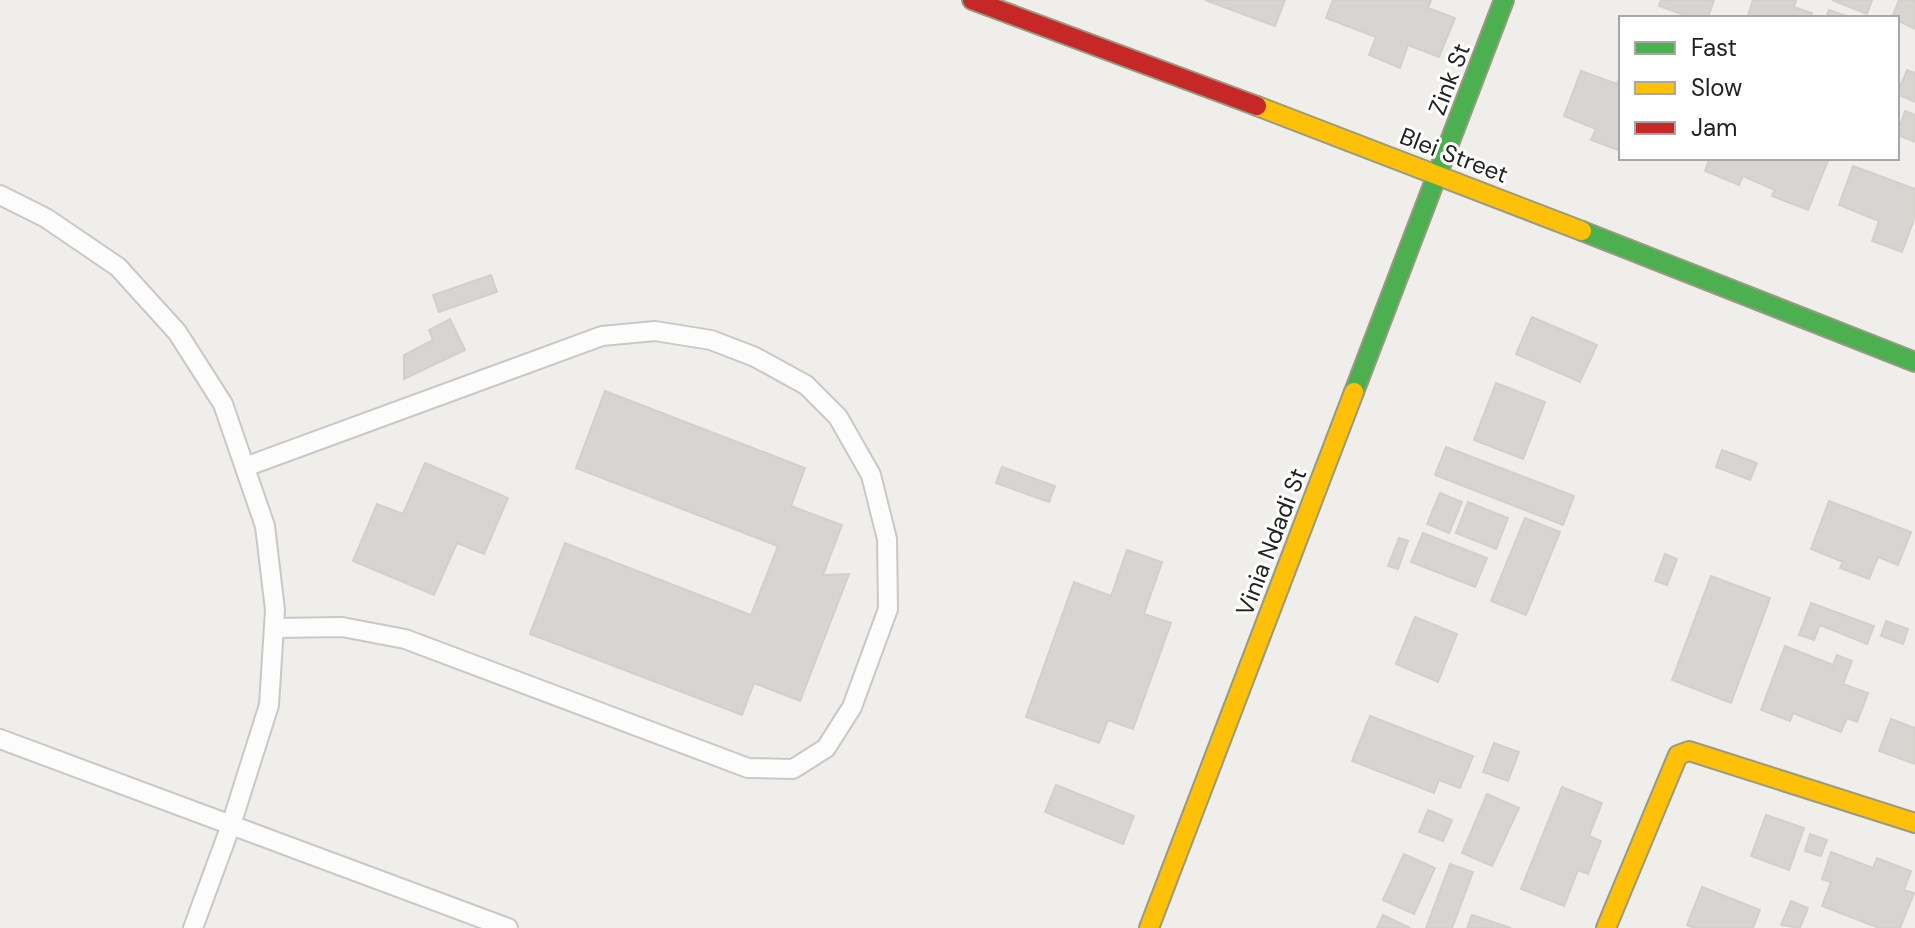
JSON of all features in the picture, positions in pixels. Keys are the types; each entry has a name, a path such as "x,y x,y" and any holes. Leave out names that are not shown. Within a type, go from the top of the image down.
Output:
{"street":[{"name":"Blei Street","path":"972,0 1438,174 1915,362"},
{"name":"Zink St","path":"1438,174 1504,0"},
{"name":"Vinia Ndadi St","path":"1149,928 1438,174"},
{"path":"1606,928 1678,755 1682,752 1689,751 1915,823"}],"lane":[{"path":"0,195 46,218 118,267 167,321 223,404 265,526 275,610 269,705 231,825 193,928"},
{"path":"245,467 602,336 655,331 711,340 755,357 806,385 838,417 871,475 887,539 888,609 852,707 826,748 793,769 748,768 405,639 342,627 274,628"},
{"path":"0,739 508,928"}],"building":[{"path":"1205,0 1285,0 1275,26"},
{"path":"1333,0 1431,0 1428,8 1455,18 1439,57 1408,45 1400,68 1369,55 1376,37 1326,18"},
{"path":"1661,0 1714,0 1709,16 1686,16 1659,6"},
{"path":"1753,0 1796,0 1794,7 1812,13 1811,16 1748,16"},
{"path":"1832,0 1872,0 1867,14"},
{"path":"1899,0 1915,0 1915,29 1899,21 1899,16 1893,16"},
{"path":"1829,10 1846,16 1827,16"},
{"path":"1907,70 1915,73 1915,102 1899,95"},
{"path":"1581,71 1617,84 1619,78 1619,150 1591,140 1596,129 1564,116"},
{"path":"1905,111 1915,115 1915,142 1899,136"},
{"path":"1709,160 1828,160 1808,210 1772,196 1775,190 1743,176 1739,185 1705,171"},
{"path":"1853,166 1915,189 1915,217 1902,252 1872,241 1879,221 1839,205"},
{"path":"491,275 497,292 439,312 433,295"},
{"path":"1532,317 1597,345 1580,382 1516,354"},
{"path":"450,319 465,350 404,379 404,355 433,340 429,330"},
{"path":"1496,383 1545,402 1523,459 1474,440"},
{"path":"605,391 805,468 791,506 842,525 823,575 849,574 800,701 754,683 742,715 530,634 565,543 751,615 778,546 576,468"},
{"path":"1446,447 1574,496 1563,525 1435,475"},
{"path":"1722,450 1757,463 1750,480 1716,467"},
{"path":"425,463 508,498 484,554 457,543 434,595 353,561 377,504 403,514"},
{"path":"1002,467 1055,486 1049,502 996,483"},
{"path":"1440,493 1462,502 1449,533 1427,524"},
{"path":"1829,501 1911,532 1898,565 1878,557 1869,579 1840,568 1843,562 1811,549"},
{"path":"1468,502 1508,518 1496,549 1456,533"},
{"path":"1525,518 1560,532 1526,615 1491,601"},
{"path":"1423,533 1487,558 1475,587 1411,562"},
{"path":"1399,538 1408,541 1398,569 1388,566"},
{"path":"1127,550 1162,562 1144,614 1171,623 1133,729 1108,720 1099,743 1026,717 1074,582 1111,596"},
{"path":"1665,554 1677,559 1667,585 1655,581"},
{"path":"1711,576 1770,598 1731,703 1672,680"},
{"path":"1811,603 1874,626 1867,644 1820,625 1814,640 1799,635"},
{"path":"1415,617 1457,634 1438,682 1396,664"},
{"path":"1886,621 1908,629 1903,644 1881,636"},
{"path":"1785,646 1833,665 1837,655 1852,661 1843,684 1868,693 1857,722 1847,718 1841,732 1793,713 1790,721 1761,710"},
{"path":"1370,716 1473,756 1460,788 1439,780 1434,793 1352,761"},
{"path":"1891,719 1915,728 1915,764 1879,751"},
{"path":"1494,743 1519,752 1508,781 1483,772"},
{"path":"1056,785 1134,816 1123,844 1045,812"},
{"path":"1562,787 1602,803 1589,836 1601,841 1588,874 1578,870 1564,906 1521,889"},
{"path":"1487,794 1519,808 1492,866 1462,853"},
{"path":"1428,810 1452,820 1443,841 1419,832"},
{"path":"1766,815 1804,828 1789,870 1751,856"},
{"path":"1810,834 1827,840 1821,856 1805,851"},
{"path":"1831,852 1873,868 1877,858 1911,871 1904,890 1914,893 1900,928 1879,928 1822,906 1831,882 1822,879"},
{"path":"1404,854 1435,868 1414,914 1383,900"},
{"path":"1450,864 1473,872 1452,928 1426,928"},
{"path":"1702,887 1760,910 1753,928 1694,928 1687,925"},
{"path":"1791,901 1808,908 1800,928 1781,925"},
{"path":"1383,915 1410,928 1377,928"},
{"path":"1472,915 1511,928 1467,928"}],"traffic: fast":[{"path":"1354,392 1504,0"},
{"path":"1582,231 1915,362"}],"traffic: slow":[{"path":"1257,106 1582,231"},
{"path":"1149,928 1354,392"},
{"path":"1606,928 1678,755 1689,751 1915,823"}],"traffic: jam":[{"path":"972,0 1257,106"}]}
